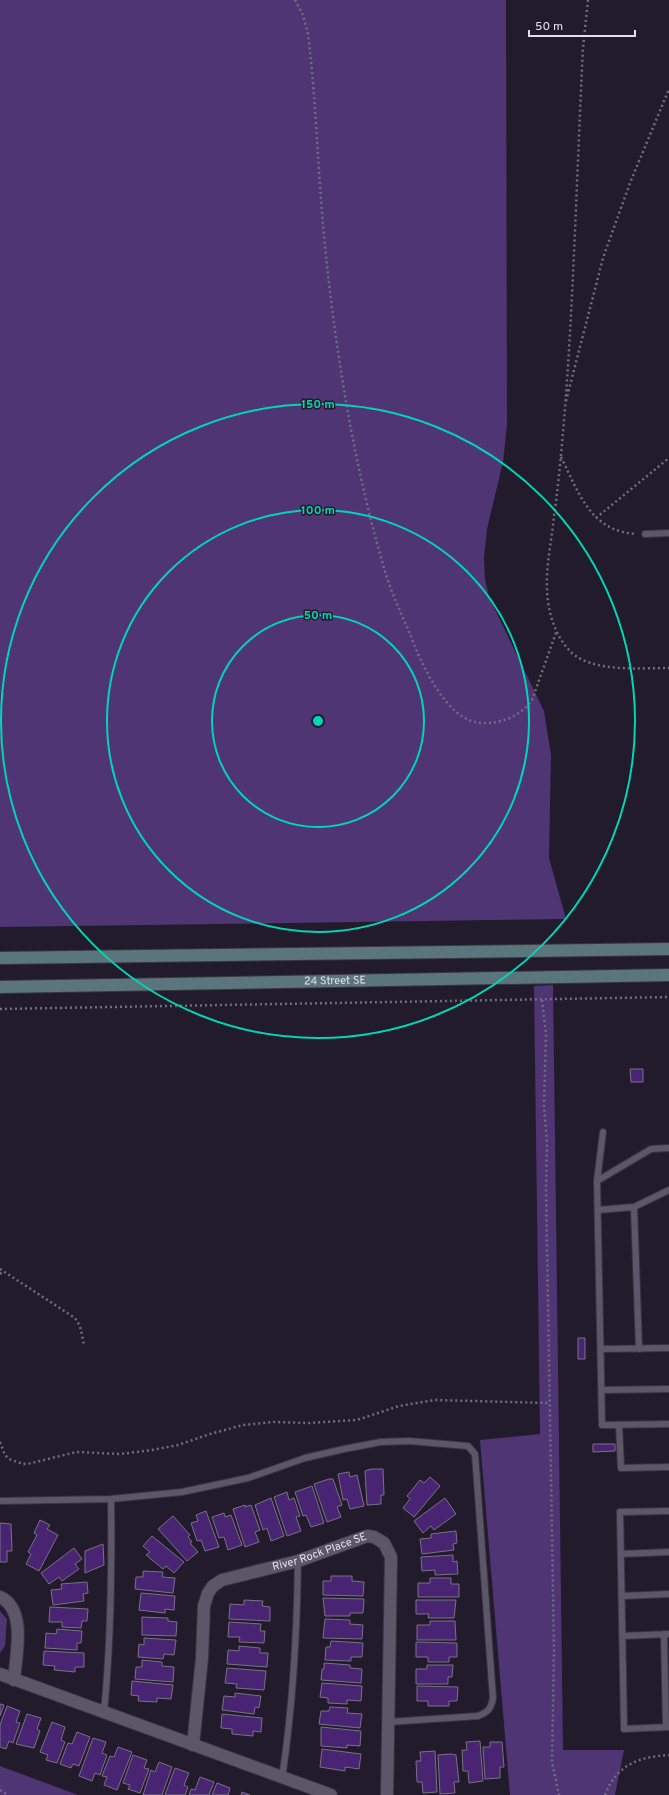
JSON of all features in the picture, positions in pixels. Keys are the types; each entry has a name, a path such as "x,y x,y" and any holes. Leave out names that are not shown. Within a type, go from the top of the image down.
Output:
{"main road":[{"path":"0,958 669,949"},
{"name":"24 Street SE","path":"0,987 669,975"}],"street":[{"name":"River Rock Place SE","path":"193,1745 202,1658 204,1606 208,1593 213,1586 222,1580 298,1560 367,1536 379,1539 389,1549 391,1556 387,1795"},
{"path":"0,1597 10,1604 18,1622 14,1680"},
{"path":"0,1674 331,1795"}],"lane":[{"path":"645,534 669,533"},
{"path":"602,1132 597,1181 602,1425 669,1424"},
{"path":"597,1181 652,1149 669,1148"},
{"path":"598,1210 634,1207 669,1190"},
{"path":"634,1207 639,1349"},
{"path":"601,1349 669,1348"},
{"path":"602,1390 669,1389"},
{"path":"619,1425 621,1468 669,1467"},
{"path":"0,1501 111,1499 182,1492 248,1478 305,1458 365,1444 409,1441 462,1444 470,1448 475,1454 493,1698 492,1707 487,1712 478,1716 388,1722"},
{"path":"104,1712 110,1650 112,1605 111,1499"},
{"path":"622,1636 667,1634 667,1727 624,1729 622,1636 622,1596 620,1512 669,1511"},
{"path":"621,1554 669,1552"},
{"path":"282,1778 292,1695 297,1617 298,1560"},
{"path":"622,1596 669,1594"}],"path":[{"path":"294,0 303,15 308,34 326,256 346,398 366,497 385,572 418,656 433,683 455,711 470,721 488,723 517,715 526,709 532,700 557,630"},
{"path":"588,0 583,48 565,407 547,586 548,603 557,630 570,651 586,661 602,666 669,668"},
{"path":"565,407 603,258 630,182 669,89"},
{"path":"561,457 584,503 596,518 605,525 623,532 645,534"},
{"path":"596,518 669,458"},
{"path":"0,1009 669,997"},
{"path":"542,1000 546,1034 544,1106 547,1142 546,1189 554,1651 552,1762 559,1795"},
{"path":"0,1274 1,1270 75,1318 80,1326 84,1345"},
{"path":"0,1442 9,1459 23,1464 76,1452 121,1454 152,1450 178,1445 243,1425 274,1422 309,1423 357,1420 399,1406 435,1400 549,1403"},
{"path":"605,1795 615,1776 626,1766 638,1760 669,1755"},
{"path":"0,1790 8,1795"}],"shaded area":[{"path":"0,0 506,0 507,425 503,462 487,529 484,558 485,579 489,597 544,711 551,755 549,858 566,919 0,927"},
{"path":"553,985 563,1750 624,1750 615,1795 510,1795 480,1440 540,1434 534,986"},
{"path":"0,1611 7,1619 5,1646 0,1653"},
{"path":"0,1766 78,1795 0,1795"}],"building":[{"path":"630,1069 643,1069 643,1082 631,1082"},
{"path":"578,1338 585,1338 585,1359 578,1359"},
{"path":"593,1444 615,1444 615,1451 593,1452"},
{"path":"371,1469 383,1469 384,1495 381,1495 381,1504 367,1505 365,1471"},
{"path":"349,1472 350,1477 357,1475 364,1506 350,1509 347,1499 343,1500 338,1474"},
{"path":"430,1477 440,1486 414,1517 403,1508 410,1499 407,1496 420,1480 424,1483"},
{"path":"333,1479 342,1505 337,1507 341,1517 327,1522 314,1484"},
{"path":"312,1486 324,1523 311,1527 306,1515 303,1516 295,1492"},
{"path":"287,1492 289,1500 294,1498 300,1516 296,1517 301,1531 287,1536 274,1497"},
{"path":"271,1498 284,1536 271,1541 267,1528 263,1530 255,1505"},
{"path":"445,1498 456,1514 434,1530 431,1526 423,1533 414,1521"},
{"path":"245,1505 245,1507 251,1505 260,1530 255,1532 259,1542 245,1547 233,1509"},
{"path":"206,1511 219,1547 205,1551 201,1540 197,1541 191,1523 198,1521 196,1515"},
{"path":"224,1513 225,1517 231,1515 242,1545 228,1550 224,1537 219,1538 212,1517"},
{"path":"173,1516 190,1535 188,1537 192,1542 190,1543 198,1552 187,1561 158,1529"},
{"path":"40,1520 50,1525 47,1529 58,1535 39,1571 26,1564 31,1554 28,1552 37,1535 34,1533"},
{"path":"0,1523 11,1524 12,1551 7,1551 7,1562 0,1562"},
{"path":"456,1531 457,1543 453,1544 454,1550 422,1554 420,1539 431,1538 431,1534"},
{"path":"152,1536 184,1562 174,1573 166,1566 163,1569 146,1555 150,1552 143,1546"},
{"path":"103,1544 104,1565 85,1573 85,1551"},
{"path":"74,1548 82,1559 75,1564 79,1569 62,1581 59,1577 49,1584 41,1573"},
{"path":"453,1555 453,1562 457,1561 458,1574 435,1575 435,1570 422,1571 421,1557"},
{"path":"143,1571 163,1572 162,1577 175,1578 173,1593 135,1589 136,1577 143,1577"},
{"path":"331,1576 352,1576 352,1581 364,1582 363,1596 323,1595 323,1581 331,1581"},
{"path":"430,1578 451,1578 451,1584 459,1584 459,1597 418,1597 418,1583 430,1583"},
{"path":"87,1582 88,1593 83,1594 84,1601 53,1605 51,1590 62,1589 61,1584"},
{"path":"141,1593 175,1596 174,1610 165,1609 165,1613 139,1610"},
{"path":"323,1598 364,1599 363,1613 350,1613 350,1616 325,1616"},
{"path":"244,1600 263,1601 262,1606 270,1607 270,1621 229,1619 230,1604 244,1605"},
{"path":"416,1600 456,1600 454,1618 428,1618 429,1614 416,1614"},
{"path":"50,1607 88,1609 87,1621 82,1621 81,1628 62,1627 62,1622 49,1622"},
{"path":"142,1617 168,1618 168,1621 177,1622 176,1636 142,1635"},
{"path":"325,1619 350,1620 350,1624 363,1625 362,1639 323,1638"},
{"path":"430,1621 455,1621 456,1640 417,1640 417,1625 430,1625"},
{"path":"229,1622 261,1624 260,1631 265,1631 264,1643 239,1642 240,1637 228,1637"},
{"path":"57,1629 82,1631 81,1643 77,1643 77,1650 45,1648 46,1633 56,1634"},
{"path":"144,1638 176,1640 174,1655 164,1654 163,1659 138,1657 139,1644 144,1645"},
{"path":"331,1641 363,1643 362,1657 351,1657 351,1661 325,1660 326,1647 330,1647"},
{"path":"416,1642 457,1643 457,1657 449,1657 449,1662 428,1662 428,1657 416,1657"},
{"path":"239,1646 260,1648 260,1653 268,1653 267,1667 227,1664 228,1650 239,1651"},
{"path":"44,1651 84,1653 84,1667 75,1667 75,1672 54,1670 55,1666 43,1665"},
{"path":"142,1660 162,1662 162,1666 174,1667 173,1682 135,1679 136,1667 142,1667"},
{"path":"324,1663 350,1665 350,1668 362,1669 361,1683 321,1680"},
{"path":"427,1665 453,1665 452,1677 448,1677 448,1684 416,1684 416,1669 427,1669"},
{"path":"227,1668 266,1671 264,1690 236,1688 237,1684 225,1683"},
{"path":"132,1681 173,1685 171,1699 157,1698 157,1702 138,1701 139,1696 131,1695"},
{"path":"322,1683 362,1686 361,1701 347,1700 347,1704 328,1703 328,1698 320,1697"},
{"path":"417,1686 458,1687 457,1701 449,1701 449,1706 428,1706 428,1701 417,1701"},
{"path":"235,1693 261,1696 259,1708 255,1707 254,1714 222,1710 224,1696 235,1697"},
{"path":"0,1704 4,1705 0,1716"},
{"path":"7,1706 20,1711 16,1722 20,1723 13,1743 9,1741 6,1749 0,1747 0,1725"},
{"path":"330,1707 348,1708 347,1713 362,1714 360,1728 319,1724 321,1711 329,1711"},
{"path":"27,1714 41,1718 37,1729 40,1731 34,1748 16,1744"},
{"path":"222,1714 262,1718 261,1732 253,1731 253,1736 232,1734 232,1729 221,1728"},
{"path":"52,1722 65,1727 61,1740 65,1742 57,1763 46,1760 48,1755 40,1752"},
{"path":"321,1727 361,1731 360,1746 347,1745 347,1748 321,1746"},
{"path":"77,1732 90,1737 79,1766 73,1764 71,1768 60,1764 68,1743 72,1744"},
{"path":"93,1738 106,1742 102,1753 107,1755 100,1775 95,1773 92,1781 79,1776"},
{"path":"480,1741 483,1781 469,1783 468,1771 463,1771 462,1750 467,1750 466,1742"},
{"path":"490,1742 502,1742 504,1767 500,1767 500,1778 485,1779 483,1747 490,1747"},
{"path":"118,1747 132,1752 117,1790 104,1785 107,1777 102,1776 110,1756 114,1757"},
{"path":"322,1749 361,1754 359,1769 345,1767 345,1771 320,1767"},
{"path":"435,1751 437,1792 423,1793 422,1782 417,1782 416,1761 421,1761 420,1752"},
{"path":"133,1755 147,1760 144,1768 149,1769 140,1793 128,1789 130,1785 123,1783"},
{"path":"438,1755 456,1755 459,1782 454,1782 455,1793 440,1794"},
{"path":"159,1762 172,1767 162,1795 143,1795 151,1770 155,1772"},
{"path":"175,1768 189,1773 184,1785 188,1787 185,1795 165,1795"},
{"path":"200,1777 214,1782 209,1795 189,1795 191,1789 195,1790"},
{"path":"217,1783 230,1788 228,1795 212,1795"},
{"path":"242,1792 250,1795 241,1795"}]}
